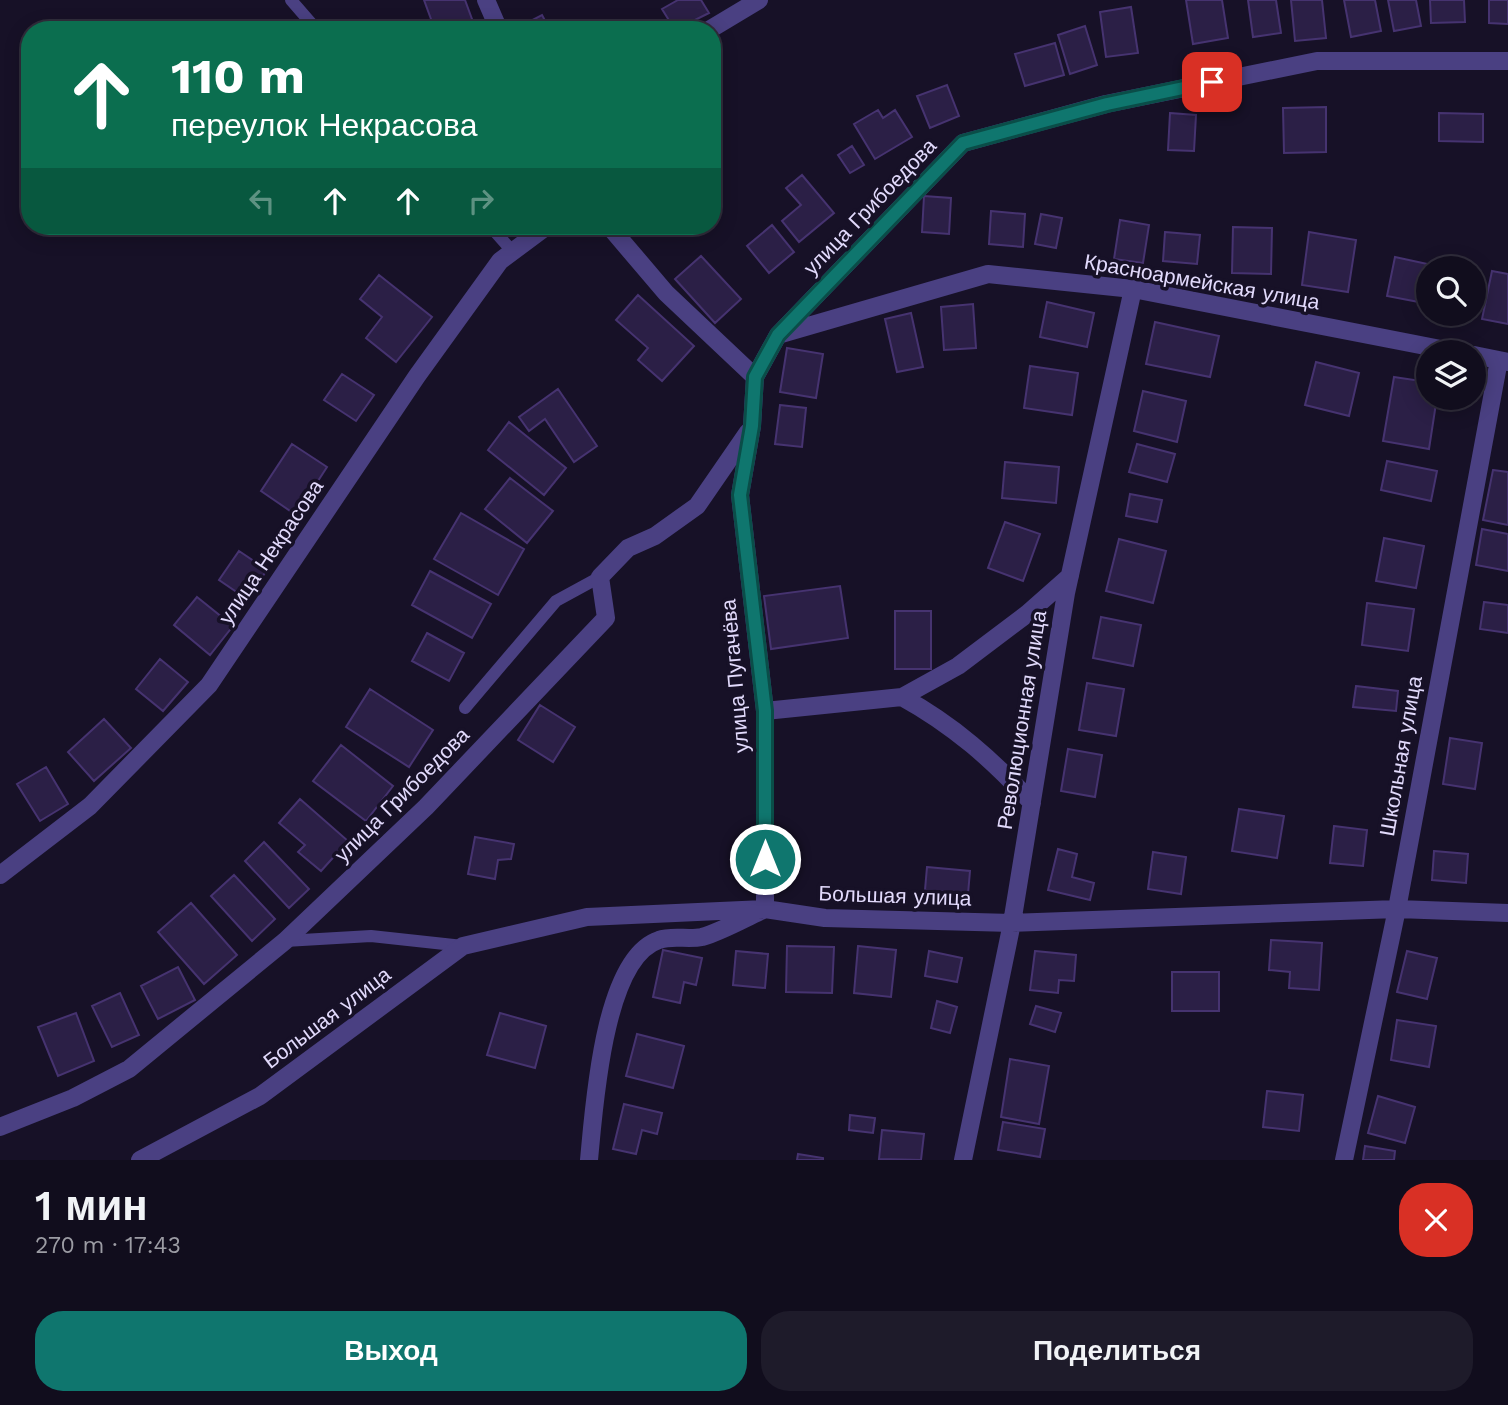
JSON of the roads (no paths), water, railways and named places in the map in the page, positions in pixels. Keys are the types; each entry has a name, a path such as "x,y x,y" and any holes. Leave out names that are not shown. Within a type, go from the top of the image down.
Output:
{"street":[{"path":"486,0 495,21"},
{"path":"721,23 759,0"},
{"name":"улица Грибоедова","path":"755,377 778,335 963,143 1107,104 1317,61 1508,61"},
{"name":"улица Некрасова","path":"0,875 90,806 209,685 417,376 500,261 535,235"},
{"path":"617,235 666,293 755,377"},
{"name":"Красноармейская улица","path":"778,335 988,274 1133,289 1416,344"},
{"name":"Революционная улица","path":"963,1160 1012,923 1070,576 1133,289"},
{"name":"Школьная улица","path":"1344,1160 1397,909 1503,361"},
{"name":"улица Пугачёва","path":"755,377 752,426 740,495 765,711 765,909"},
{"path":"600,577 628,548 655,536 697,506 752,426"},
{"path":"765,711 902,697 958,666 1027,614 1070,576"},
{"name":"улица Грибоедова","path":"6,1125 73,1098 129,1069 285,941 426,807 607,618 600,577"},
{"path":"902,697 940,718 996,763 1032,803"},
{"path":"589,1160 607,1023 619,986 639,952 659,940 701,937 765,909"},
{"name":"Большая улица","path":"140,1160 260,1097 463,946 587,917 765,909 825,918 1012,923 1397,909 1508,913"}],"lane":[{"path":"291,0 309,21"},
{"path":"498,235 513,252"},
{"path":"465,708 556,601 600,577"},
{"path":"285,941 371,936 463,946"},
{"path":"0,1137 6,1125"}]}
